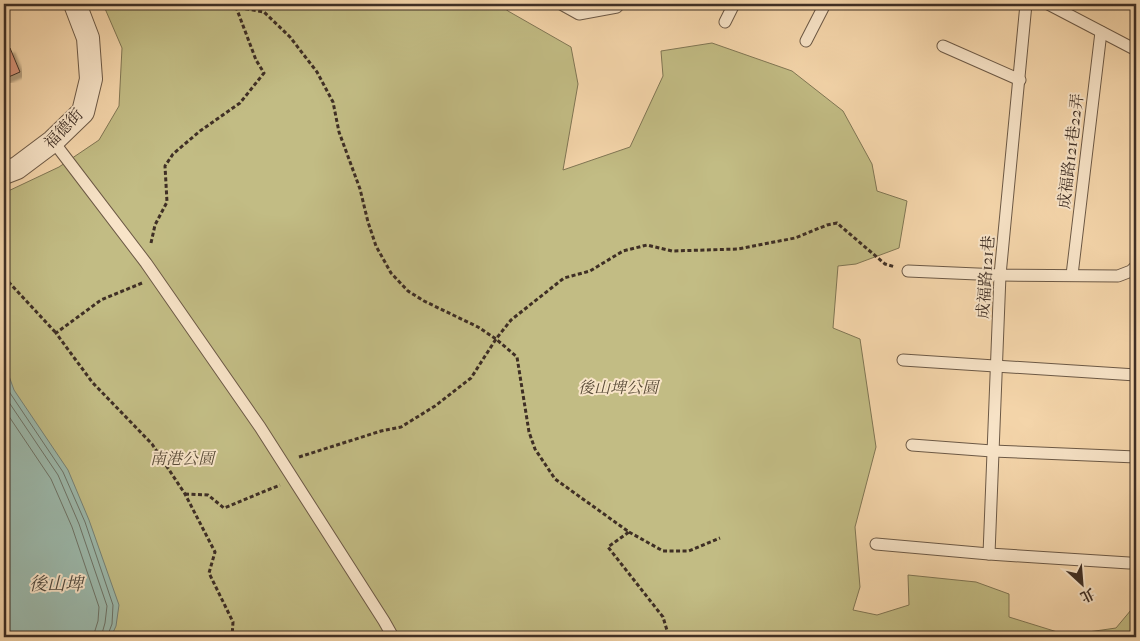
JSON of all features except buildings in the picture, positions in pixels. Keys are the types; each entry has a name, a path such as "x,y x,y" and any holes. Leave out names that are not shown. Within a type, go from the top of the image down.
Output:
{"street":[{"name":"福德街","path":"4,173 17,168 53,141 83,112 91,79 88,38 75,4"}],"lane":[{"path":"561,4 579,14 617,7 619,4"},
{"path":"725,22 734,4"},
{"path":"806,41 825,4"},
{"name":"成福路121巷","path":"989,554 1000,275 1026,4"},
{"path":"1050,4 1136,50"},
{"name":"成福路121巷22弄","path":"1072,275 1101,32"},
{"path":"942,46 1020,80"},
{"path":"53,141 156,277 271,444 384,621 392,637"},
{"path":"908,271 1000,275 1118,276 1131,271 1136,266"},
{"path":"903,360 1136,375"},
{"path":"912,445 992,451 1136,457"},
{"path":"876,544 989,554 1129,563"}],"path":[{"path":"142,258 148,254 154,225 167,202 165,166 173,154 200,131 240,102 264,73 256,60 236,7 264,12 295,44 316,72 333,102 339,132 360,189 376,246 391,273 408,291 424,302 478,327 496,339 516,357 535,449 555,479 629,532 663,550 689,552 720,538"},
{"path":"271,444 298,457 381,431 401,427 436,406 471,378 496,339 511,320 564,278 590,271 623,251 647,246 672,251 738,249 795,238 837,223 885,264 908,271"},
{"path":"4,277 56,333 92,382 152,444 185,494 215,552 209,573 233,622 232,637"},
{"path":"56,333 101,300 156,277"},
{"path":"185,494 208,495 224,508 294,479"},
{"path":"629,532 608,547 663,617 669,637"}],"green space":[{"name":"後山埤公園","path":"103,4 499,4 571,47 578,84 563,170 630,147 663,76 661,51 712,43 792,71 843,111 872,164 877,191 907,201 899,248 856,264 838,266 833,328 860,339 876,447 855,527 860,587 853,610 877,615 909,605 908,575 976,582 1009,594 1009,617 1067,635 1116,628 1136,604 1136,637 4,637 4,193 59,167 99,140 119,106 122,48"}],"water":[{"name":"後山埤","path":"4,362 14,390 68,470 89,520 119,605 116,626 111,637 4,637"}],"park label":[{"name":"南港公園","path":"182,458"}]}
